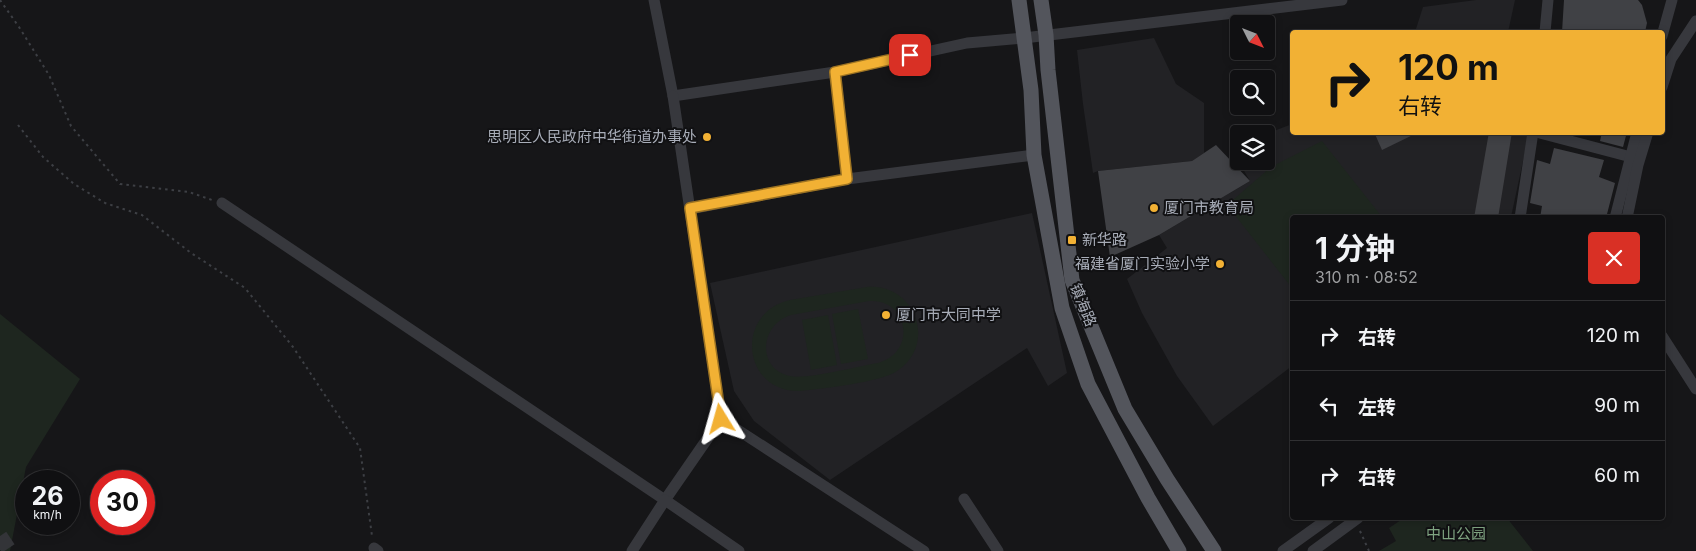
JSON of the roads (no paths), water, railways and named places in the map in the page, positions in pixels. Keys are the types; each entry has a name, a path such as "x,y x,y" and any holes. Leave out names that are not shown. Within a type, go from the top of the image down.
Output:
{"main road":[{"name":"镇海路","path":"1019,0 1030,90 1034,155 1062,308 1088,384 1148,498 1179,551"},
{"name":"镇海路","path":"1041,0 1072,280 1125,409 1167,479 1214,551"}],"street":[{"path":"632,551 721,419 673,96 654,0"},
{"path":"673,96 835,72 967,43 1024,38 1342,0"},
{"path":"1545,30 1548,0"},
{"path":"1664,30 1672,0"},
{"path":"1665,78 1671,59 1696,21"},
{"path":"835,72 847,179"},
{"path":"1520,215 1534,135"},
{"path":"1546,135 1631,157"},
{"path":"1616,215 1636,135"},
{"path":"1628,215 1638,165 1647,135"},
{"path":"690,208 847,179 1034,155"},
{"path":"222,203 739,551"},
{"path":"1665,341 1696,389"},
{"path":"721,419 924,551"},
{"path":"964,499 998,551"},
{"path":"1283,551 1326,520"},
{"path":"1313,551 1355,520"}],"tunnel":[{"path":"0,536 10,551"}],"place":[{"name":"思明区人民政府中华街道办事处","path":"707,137"},
{"name":"厦门市教育局","path":"1154,208"},
{"name":"新华路","path":"1072,240"},
{"name":"福建省厦门实验小学","path":"1220,264"},
{"name":"厦门市大同中学","path":"886,315"}],"park label":[{"name":"中山公园","path":"1456,534"}]}
